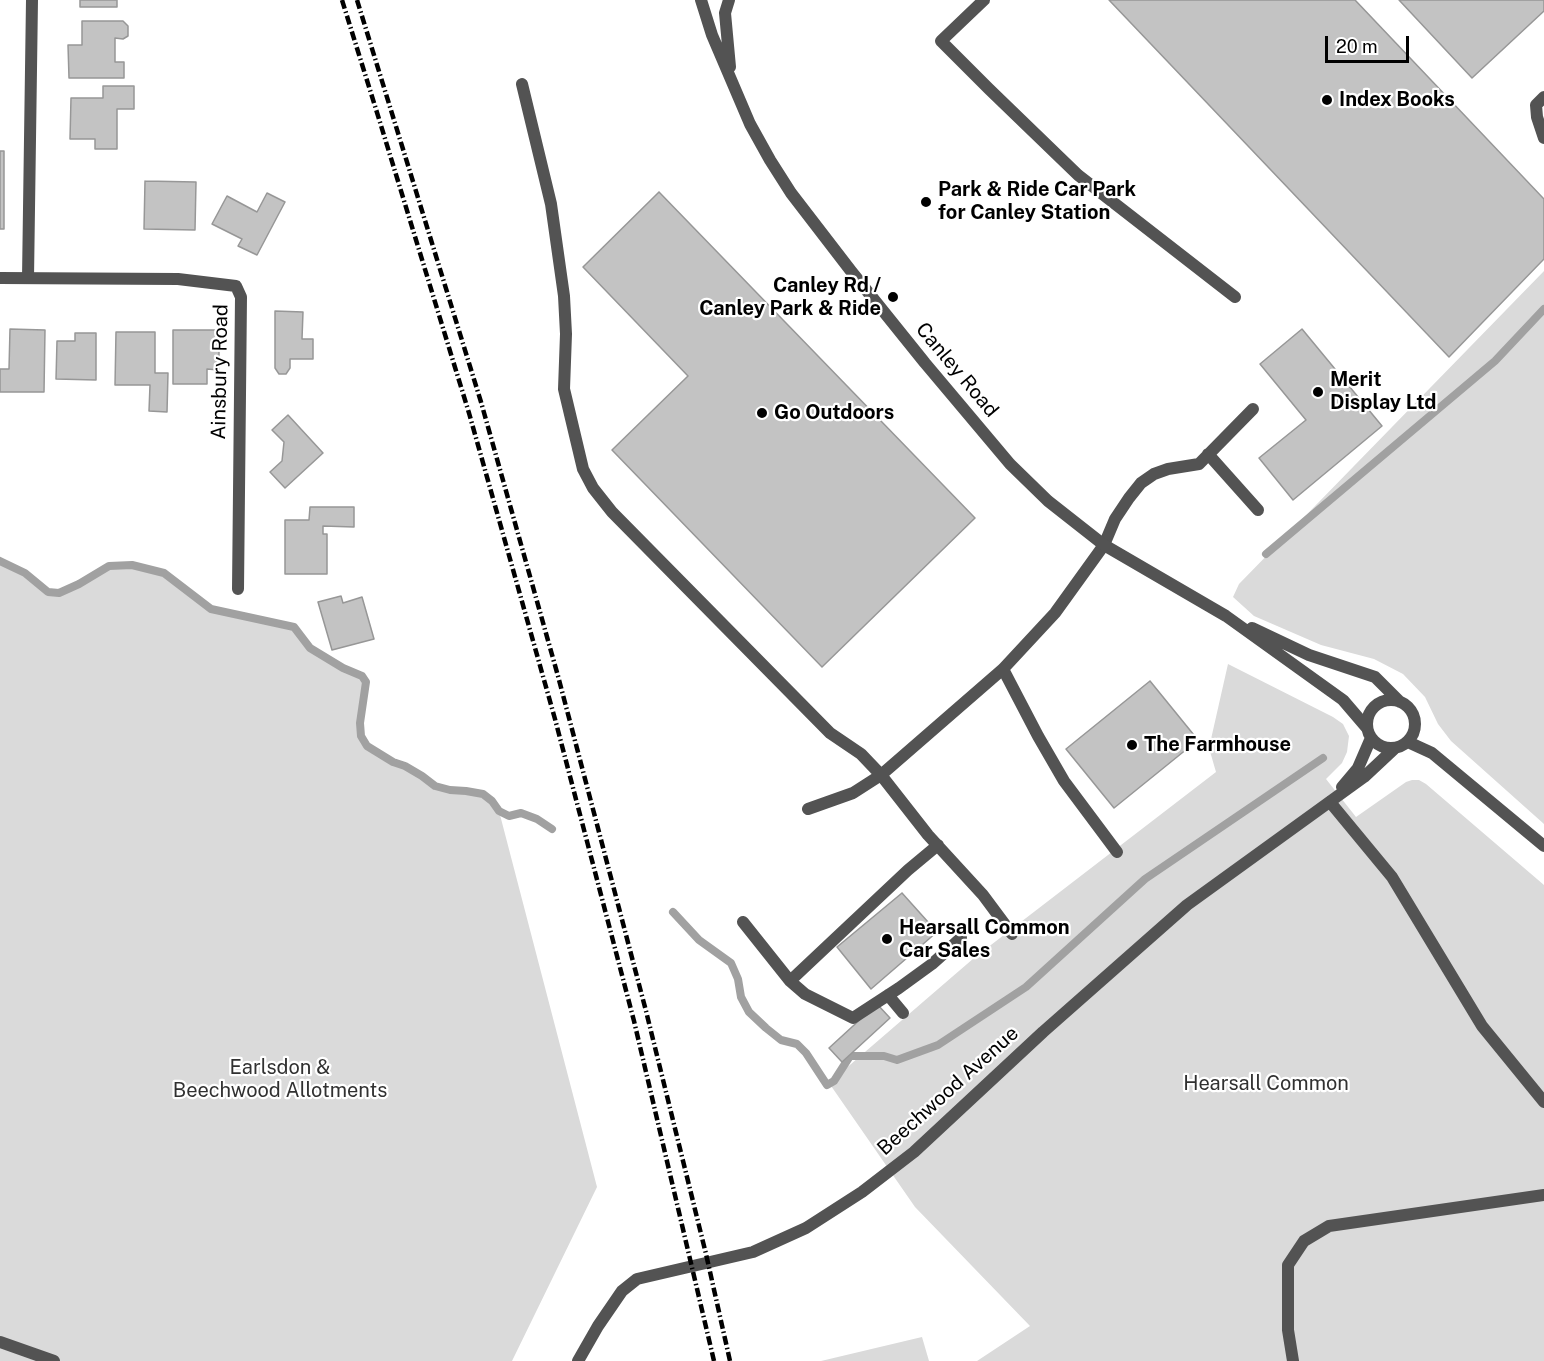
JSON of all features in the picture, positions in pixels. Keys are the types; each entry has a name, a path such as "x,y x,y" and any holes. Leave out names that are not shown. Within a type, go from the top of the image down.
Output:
{"street":[{"path":"28,278 32,0"},
{"name":"Canley Road","path":"701,0 712,34 750,124 770,160 851,271 1010,464 1048,501 1104,545 1226,616 1309,655 1375,676 1400,702"},
{"name":"Canley Road","path":"729,0 725,13 731,78"},
{"path":"984,0 941,40 1078,175 1235,297"},
{"path":"522,84 551,204 561,273 566,334 564,389 583,469 593,488 612,512 830,733 861,754 881,775 938,845 983,895 1012,934"},
{"path":"1544,97 1536,105 1537,117 1544,138"},
{"name":"Ainsbury Road","path":"0,278 178,279 236,286 242,297 238,589"},
{"path":"808,809 853,793 881,775 1003,669 1055,613 1104,545 1115,519 1141,483 1154,474 1168,469 1199,464 1253,410"},
{"path":"1208,454 1258,510"},
{"name":"Canley Road","path":"1226,616 1343,700 1369,733"},
{"path":"1003,669 1038,736 1065,781 1117,852"},
{"path":"1385,701 1400,702 1410,709 1415,720 1412,737 1408,742 1395,748 1380,746 1369,733 1367,721 1369,714 1378,704 1385,701"},
{"name":"Beechwood Avenue","path":"1330,802 1358,768 1369,733"},
{"path":"1408,742 1432,753 1544,846"},
{"name":"Beechwood Avenue","path":"578,1361 622,1291 637,1279 753,1252 806,1228 862,1192 914,1152 1043,1032 1187,905 1364,777 1395,748"},
{"path":"1330,802 1392,877 1482,1026 1544,1102"},
{"path":"790,981 908,870 938,845"},
{"path":"743,922 790,981 805,994 853,1018 932,964 961,938"},
{"path":"888,995 903,1013"},
{"path":"1293,1361 1288,1330 1288,1265 1304,1241 1329,1226 1544,1195"},
{"path":"0,1342 54,1361"}],"green space":[{"path":"1544,271 1544,824 1451,741 1438,724 1425,697 1403,674 1374,659 1321,645 1254,616 1233,597 1239,584"},
{"name":"Earlsdon & Beechwood Allotments","path":"0,561 25,573 48,592 59,593 109,566 132,565 164,573 211,609 294,627 311,648 343,668 362,676 366,682 360,723 361,736 368,746 393,762 422,776 435,786 483,794 499,811 597,1187 512,1361 0,1361"},
{"name":"Hearsall Common","path":"1228,664 1343,724 1349,736 1347,752 1342,763 1326,779 1356,817 1406,782 1419,780 1544,885 1544,1361 977,1361 1030,1326 915,1207 829,1083 974,958 1216,772 1209,748"},
{"path":"922,1337 929,1361 821,1361"}],"building":[{"path":"80,0 117,0 117,7 80,7"},
{"name":"Index Books","path":"1109,0 1355,0 1544,199 1544,259 1449,357"},
{"path":"1399,0 1544,0 1544,11 1472,78"},
{"path":"82,21 123,21 128,26 128,36 123,39 115,38 115,62 124,62 124,78 69,78 68,45 82,45"},
{"path":"103,86 134,86 134,109 117,109 117,149 95,149 95,139 70,139 71,98 103,98"},
{"path":"0,151 4,151 4,229 0,229"},
{"path":"145,181 196,182 195,230 144,229"},
{"name":"Go Outdoors","path":"659,192 975,518 822,667 612,450 688,376 583,267"},
{"path":"267,193 285,202 257,255 238,246 242,239 212,224 227,196 257,212"},
{"path":"275,311 303,312 302,339 313,339 313,359 290,359 290,368 286,374 279,374 275,368"},
{"path":"10,329 45,330 44,392 0,392 0,369 9,369"},
{"name":"Merit Display Ltd","path":"1302,329 1382,426 1293,500 1259,458 1306,420 1260,364"},
{"path":"173,330 219,330 219,370 207,369 207,384 173,384"},
{"path":"116,332 155,332 155,373 168,373 167,412 149,411 150,385 115,385"},
{"path":"75,333 96,333 96,380 56,379 57,341 75,341"},
{"path":"288,415 323,453 285,488 270,472 282,461 284,442 272,430"},
{"path":"310,507 354,507 354,527 323,526 323,534 327,534 327,574 285,574 285,520 309,520"},
{"path":"341,596 343,603 362,597 374,639 332,650 318,602"},
{"name":"The Farmhouse","path":"1150,681 1198,740 1114,808 1066,749"},
{"name":"Hearsall Common Car Sales","path":"902,893 937,932 871,989 837,947"},
{"path":"877,1004 890,1018 842,1062 829,1048"}],"waterway":[{"path":"1266,554 1495,361 1544,309"},
{"path":"0,561 25,573 48,592 59,593 109,566 132,565 164,573 211,609 294,627 310,648 343,668 362,676 366,682 360,723 361,736 367,746 393,762 405,766 435,786 483,794 499,811 509,816 521,813 537,819 552,829"},
{"path":"673,912 699,940 731,963 738,979 741,997 749,1012 781,1040 797,1044 806,1053 827,1085 834,1081 850,1056 884,1056 897,1060 938,1045 1026,987 1145,879 1323,758"}],"railway":[{"path":"342,0 469,413 555,719 634,1021 714,1361"},
{"path":"357,0 481,402 558,676 646,1011 730,1361"}],"place":[{"name":"Index Books","path":"1327,100"},
{"name":"Park & Ride Car Park for Canley Station","path":"926,202"},
{"name":"Canley Rd / Canley Park & Ride","path":"893,297"},
{"name":"Merit Display Ltd","path":"1318,392"},
{"name":"Go Outdoors","path":"762,413"},
{"name":"The Farmhouse","path":"1132,745"},
{"name":"Hearsall Common Car Sales","path":"887,939"}]}
